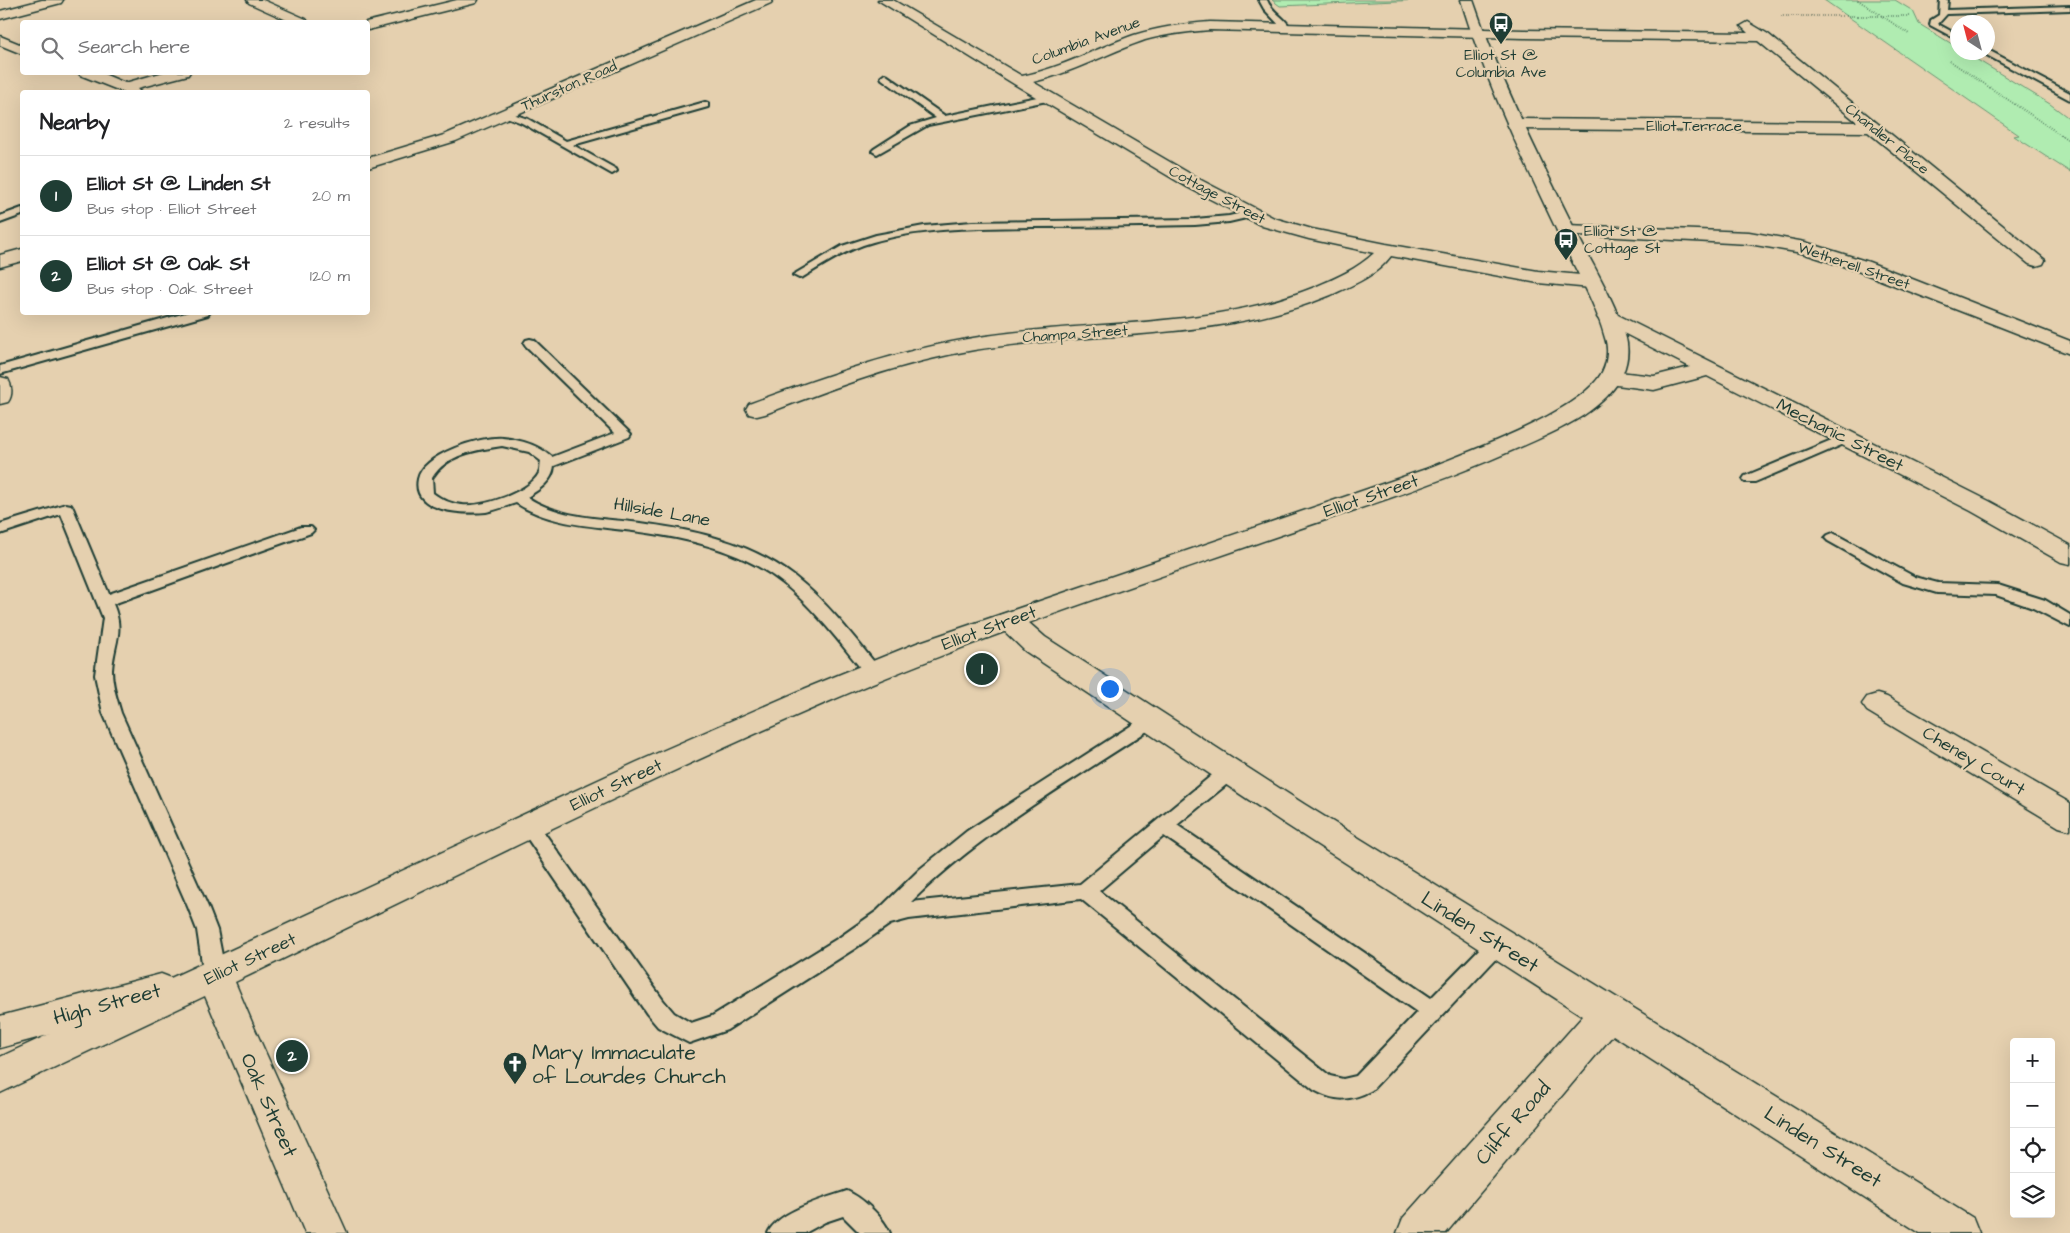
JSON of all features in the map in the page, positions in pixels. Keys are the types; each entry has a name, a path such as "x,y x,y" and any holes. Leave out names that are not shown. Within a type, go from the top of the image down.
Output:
{"street":[{"path":"0,15 57,0"},
{"path":"252,0 297,20"},
{"path":"370,26 472,0"},
{"name":"Thurston Road","path":"370,162 436,143 768,0"},
{"name":"Cottage Street","path":"884,0 1193,183 1251,214 1309,234 1386,250 1538,277 1591,282"},
{"name":"Elliot Street","path":"0,1076 708,741 873,672 1010,621 1435,474 1494,451 1576,410 1597,394 1610,378 1617,359 1616,338 1502,98 1477,33 1467,0"},
{"name":"Chandler Place","path":"1738,18 2036,260"},
{"name":"Columbia Avenue","path":"1019,81 1052,74 1132,40 1167,31 1210,26 1477,33 1763,37"},
{"path":"0,40 20,49"},
{"path":"0,55 20,50"},
{"path":"92,75 130,90 174,75"},
{"name":"Elliot Terrace","path":"1515,124 1873,127"},
{"name":"Wetherell Street","path":"1566,230 1749,238 1805,248 1862,266 2070,348"},
{"name":"Champa Street","path":"757,409 852,374 942,350 1033,335 1184,326 1224,320 1270,309 1307,298 1353,277 1374,264 1386,250"},
{"path":"0,261 20,256"},
{"name":"Mechanic Street","path":"1607,317 1980,506 2070,556"},
{"path":"1610,378 1654,384 1710,369"},
{"path":"0,384 0,398"},
{"name":"Linden Street","path":"1010,621 1036,644 1230,771 1608,1014 1958,1233"},
{"name":"Cheney Court","path":"1877,704 2070,818"},
{"name":"High Street","path":"0,1032 214,976"},
{"name":"Oak Street","path":"214,976 326,1233"},
{"name":"Cliff Road","path":"1418,1233 1608,1014"}],"lane":[{"path":"1263,0 1265,6 1281,19 1286,27"},
{"path":"1944,0 1943,16 1934,22 1934,25 1950,34"},
{"path":"1943,12 2070,8"},
{"path":"1995,57 2070,97"},
{"path":"885,77 942,118"},
{"path":"877,151 913,128 942,118 1048,98"},
{"path":"566,144 705,106"},
{"path":"504,114 525,121 612,171"},
{"path":"0,220 20,212"},
{"path":"799,275 830,256 858,244 888,236 939,228 972,225 1195,222 1229,219 1251,214"},
{"path":"0,370 193,315"},
{"path":"530,343 624,434 548,463"},
{"path":"1750,479 1846,438"},
{"path":"502,442 523,444 534,447 544,454 548,463 548,472 539,484 518,498 494,506 475,509 456,508 438,503 426,494 425,479 430,470 449,456 475,446 502,442"},
{"name":"Hillside Lane","path":"518,498 537,509 572,519 690,535 720,543 751,556 778,572 804,593 873,672"},
{"path":"0,529 66,508 111,618 112,631 104,670 106,690 112,713 207,930 214,976"},
{"path":"105,601 306,530"},
{"path":"1833,538 1898,575 1916,583 1937,588 1998,590 2040,604 2070,622"},
{"path":"529,826 655,1007 666,1020 689,1032 719,1023 847,943 884,917 924,877 973,837 1048,786 1092,760 1152,720"},
{"path":"884,917 908,911 1084,891 1230,771"},
{"path":"1164,826 1433,1011"},
{"path":"1084,891 1334,1090 1351,1090 1364,1083 1498,943"},
{"path":"781,1233 819,1212 847,1203 877,1233"}],"path":[{"path":"1858,0 1916,38"},
{"path":"1738,18 1744,16 1915,16"},
{"path":"1948,60 2070,140"}],"green space":[{"path":"1272,0 1420,0 1280,6"},
{"path":"1824,0 1895,0 1913,11 1919,24 1950,43 1950,60 1978,60 2050,104 2070,119 2070,172 2014,136 2019,135"}],"place":[{"name":"Elliot St @ Columbia Ave","path":"1501,45"},
{"name":"Elliot St @ Cottage St","path":"1566,261"},
{"name":"Elliot St @ Linden St","path":"982,669"},
{"name":"Elliot St @ Oak St","path":"292,1056"},
{"name":"Mary Immaculate of Lourdes Church","path":"515,1085"}]}
